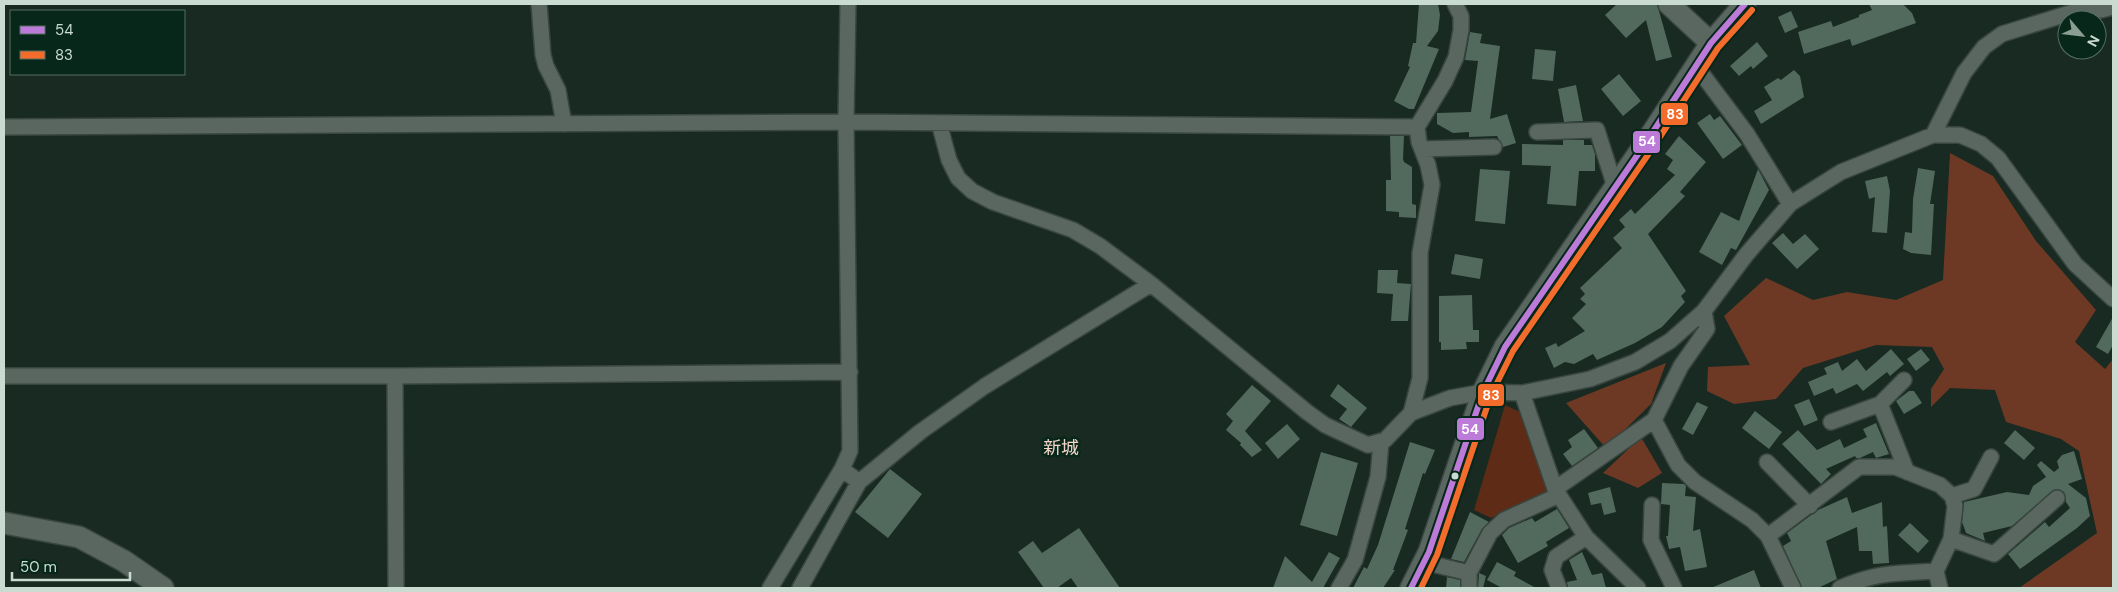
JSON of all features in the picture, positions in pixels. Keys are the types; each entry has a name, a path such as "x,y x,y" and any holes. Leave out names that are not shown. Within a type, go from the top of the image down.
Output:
{"main road":[{"path":"1411,588 1424,562 1483,392 1506,347 1711,43 1745,4"},
{"path":"1677,7 1711,43"},
{"path":"4,523 79,537 124,561 163,588"}],"street":[{"path":"539,4 543,55 546,66 558,90 564,124"},
{"path":"770,588 842,469 850,451 846,122 848,4"},
{"path":"1411,413 1420,378 1422,331 1420,253 1432,186 1417,127 1445,81 1456,56 1461,30 1461,16 1455,4"},
{"path":"1933,135 1964,73 1984,47 2002,34 2084,6 2101,10 2113,7"},
{"path":"1696,66 1746,134 1790,204"},
{"path":"4,127 846,122 1417,127"},
{"path":"939,124 949,160 958,178 972,191 993,202 1073,230 1100,246 1151,284 1306,412 1326,425 1368,445 1385,440 1411,413 1450,398 1483,392 1522,393 1590,379 1635,362 1670,341 1704,311 1746,255 1790,204 1841,172 1933,135 1960,135 1981,144 1998,158 2075,264 2113,299"},
{"path":"1537,132 1597,130 1615,187"},
{"path":"1422,149 1494,147"},
{"path":"800,588 859,482 920,432 985,386 1151,284"},
{"path":"1468,588 1469,573 1490,533 1504,520 1557,492 1654,420 1681,366 1707,329 1704,311"},
{"path":"4,376 395,376 850,372"},
{"path":"395,376 396,588"},
{"path":"1831,422 1880,404 1904,380"},
{"path":"1522,393 1557,492 1586,537 1638,588"},
{"path":"1880,404 1907,472"},
{"path":"1654,420 1678,465 1695,482 1752,520 1768,536 1794,588"},
{"path":"1339,588 1355,560 1378,477 1381,442"},
{"path":"1952,496 1974,489 1991,457"},
{"path":"1767,462 1810,506"},
{"path":"1768,536 1859,467 1895,467 1940,485 1952,496 1955,506 1951,539 1936,571 1940,588"},
{"path":"842,469 859,482"},
{"path":"1951,539 1994,554 2057,498"},
{"path":"1652,505 1652,540 1674,588"},
{"path":"1559,588 1552,570 1556,557 1586,537"},
{"path":"1424,562 1469,573"},
{"path":"1840,588 1863,578 1892,573 1936,571"}],"shaded area":[{"path":"1950,153 1993,176 2036,241 2096,310 2075,342 2105,369 2113,359 2113,588 2019,588 2097,533 2079,451 2061,439 2006,422 1995,390 1950,388 1931,407 1931,389 1944,369 1932,347 1876,345 1803,368 1776,399 1734,404 1707,391 1708,367 1750,365 1724,316 1766,278 1813,300 1847,292 1896,300 1943,280"},
{"path":"1666,363 1651,404 1606,448 1566,403"},
{"path":"1505,405 1520,412 1548,491 1491,518 1474,510"},
{"path":"1641,437 1662,473 1638,488 1603,473"}],"building":[{"path":"1419,4 1438,4 1440,15 1438,31 1427,46 1439,49 1414,109 1409,109 1394,101 1410,67 1408,66 1413,43 1416,43"},
{"path":"1617,4 1657,4 1672,57 1656,61 1646,20 1626,38 1605,15"},
{"path":"1869,4 1903,4 1912,13 1916,23 1852,46 1850,39 1804,54 1798,32 1831,21 1833,27 1859,17 1859,15 1872,10"},
{"path":"1791,11 1798,27 1785,33 1778,17"},
{"path":"1470,32 1482,34 1480,43 1500,46 1490,119 1507,114 1516,143 1503,147 1497,136 1469,137 1469,132 1453,133 1437,124 1437,113 1471,112 1478,61 1465,60"},
{"path":"1757,42 1768,56 1753,69 1751,66 1739,76 1730,66"},
{"path":"1535,49 1556,51 1553,81 1532,79"},
{"path":"1794,70 1800,76 1804,97 1761,124 1754,111 1772,100 1764,87 1778,78 1781,80"},
{"path":"1619,74 1641,101 1623,116 1601,89"},
{"path":"1576,85 1583,121 1564,122 1558,89"},
{"path":"1710,114 1714,120 1720,116 1742,145 1723,159 1697,123"},
{"path":"1390,136 1404,136 1403,159 1404,162 1412,167 1412,204 1416,205 1416,218 1399,217 1399,212 1386,211 1386,180 1391,180"},
{"path":"1679,136 1706,162 1680,192 1685,196 1648,234 1686,291 1681,296 1685,302 1662,327 1635,343 1597,360 1593,354 1574,364 1565,362 1554,368 1545,348 1556,343 1558,347 1585,331 1572,318 1586,304 1580,299 1585,294 1580,288 1622,248 1613,238 1625,227 1619,220 1631,209 1635,214 1675,175 1667,169 1673,160 1665,154"},
{"path":"1563,140 1584,140 1584,145 1592,145 1595,154 1595,171 1579,171 1576,206 1547,204 1551,166 1522,165 1522,144 1563,145"},
{"path":"1918,168 1935,171 1930,204 1934,204 1931,255 1911,253 1903,249 1905,232 1912,233 1913,199"},
{"path":"1480,169 1510,171 1505,224 1475,221"},
{"path":"1758,169 1769,190 1736,250 1731,248 1722,265 1699,252 1721,212 1739,221"},
{"path":"1887,176 1890,191 1887,233 1872,232 1875,197 1869,199 1865,181"},
{"path":"1783,233 1793,244 1805,234 1819,249 1797,269 1772,243"},
{"path":"1455,254 1483,259 1480,279 1451,274"},
{"path":"1378,270 1398,270 1397,283 1411,284 1408,321 1391,321 1393,294 1377,293"},
{"path":"1472,295 1473,330 1479,330 1479,342 1466,342 1467,349 1441,350 1441,342 1439,342 1439,296"},
{"path":"2113,317 2113,345 2108,354 2096,347"},
{"path":"1891,349 1904,364 1890,376 1887,372 1863,391 1857,384 1836,394 1833,388 1814,396 1808,382 1827,374 1824,368 1838,362 1842,371 1857,359 1866,371"},
{"path":"1921,349 1930,360 1916,371 1907,359"},
{"path":"1338,384 1367,408 1351,427 1339,419 1347,409 1330,396"},
{"path":"1252,385 1271,401 1245,431 1262,450 1252,457 1240,445 1241,443 1226,430 1233,421 1226,414"},
{"path":"1909,391 1914,391 1922,403 1904,414 1896,401"},
{"path":"1809,399 1818,420 1804,426 1794,405"},
{"path":"1697,402 1708,407 1693,435 1682,429"},
{"path":"1755,411 1782,432 1769,449 1742,428"},
{"path":"1876,423 1889,454 1876,458 1873,452 1860,458 1855,456 1826,469 1831,474 1821,484 1782,444 1798,430 1817,450 1840,439 1844,448 1867,437 1863,429"},
{"path":"1287,424 1300,439 1278,459 1265,443"},
{"path":"1584,429 1598,448 1572,466 1563,454 1572,447 1568,440"},
{"path":"2015,430 2035,448 2024,460 2004,443"},
{"path":"1410,442 1435,450 1425,474 1423,473 1405,529 1408,530 1393,570 1395,570 1383,588 1353,588 1364,567 1367,569 1378,545"},
{"path":"2074,451 2082,479 2068,484 2086,498 2090,516 2077,528 2020,569 2008,554 2045,522 2049,527 2070,508 2066,502 2064,492 2056,489 2012,526 1983,533 1985,541 1966,533 1962,522 1964,502 2007,492 2029,495 2033,486 2046,477 2037,465 2041,461 2054,472 2059,468 2057,461 2062,455"},
{"path":"1321,452 1358,463 1337,536 1300,525"},
{"path":"890,469 922,494 888,538 855,512"},
{"path":"1662,483 1684,484 1686,486 1685,496 1696,497 1693,531 1700,529 1707,567 1685,571 1680,547 1669,549 1666,536 1668,536 1670,505 1661,504"},
{"path":"1610,487 1616,512 1604,515 1601,503 1591,505 1588,493"},
{"path":"1847,497 1852,513 1882,502 1883,527 1887,526 1889,563 1873,564 1872,551 1859,551 1857,527 1826,541 1837,579 1818,588 1802,588 1783,546 1791,541 1787,533 1818,510"},
{"path":"1557,509 1569,528 1546,542 1548,546 1518,563 1502,535 1509,528 1532,518 1535,522"},
{"path":"1470,512 1489,522 1482,529 1464,562 1451,559"},
{"path":"1910,523 1929,541 1918,553 1898,535"},
{"path":"1079,528 1120,588 1078,588 1071,578 1057,588 1044,588 1018,552 1033,541 1042,553"},
{"path":"1329,552 1340,558 1323,588 1273,588 1285,556 1312,582"},
{"path":"1582,552 1592,575 1602,573 1606,588 1568,588 1567,582 1577,580 1569,560"},
{"path":"1497,562 1516,572 1514,576 1536,588 1502,588 1487,580"},
{"path":"1754,570 1761,588 1711,588"},
{"path":"1479,573 1486,576 1483,588 1478,588"},
{"path":"1447,577 1460,580 1460,588 1446,588"}],"transit line":[{"name":"54","path":"1411,588 1429,552 1483,392 1505,347 1645,144 1711,43 1745,4"},
{"name":"83","path":"1421,588 1437,555 1491,395 1513,351 1652,149 1718,48 1752,10"}],"district":[{"name":"新城","path":"1061,448"}]}
